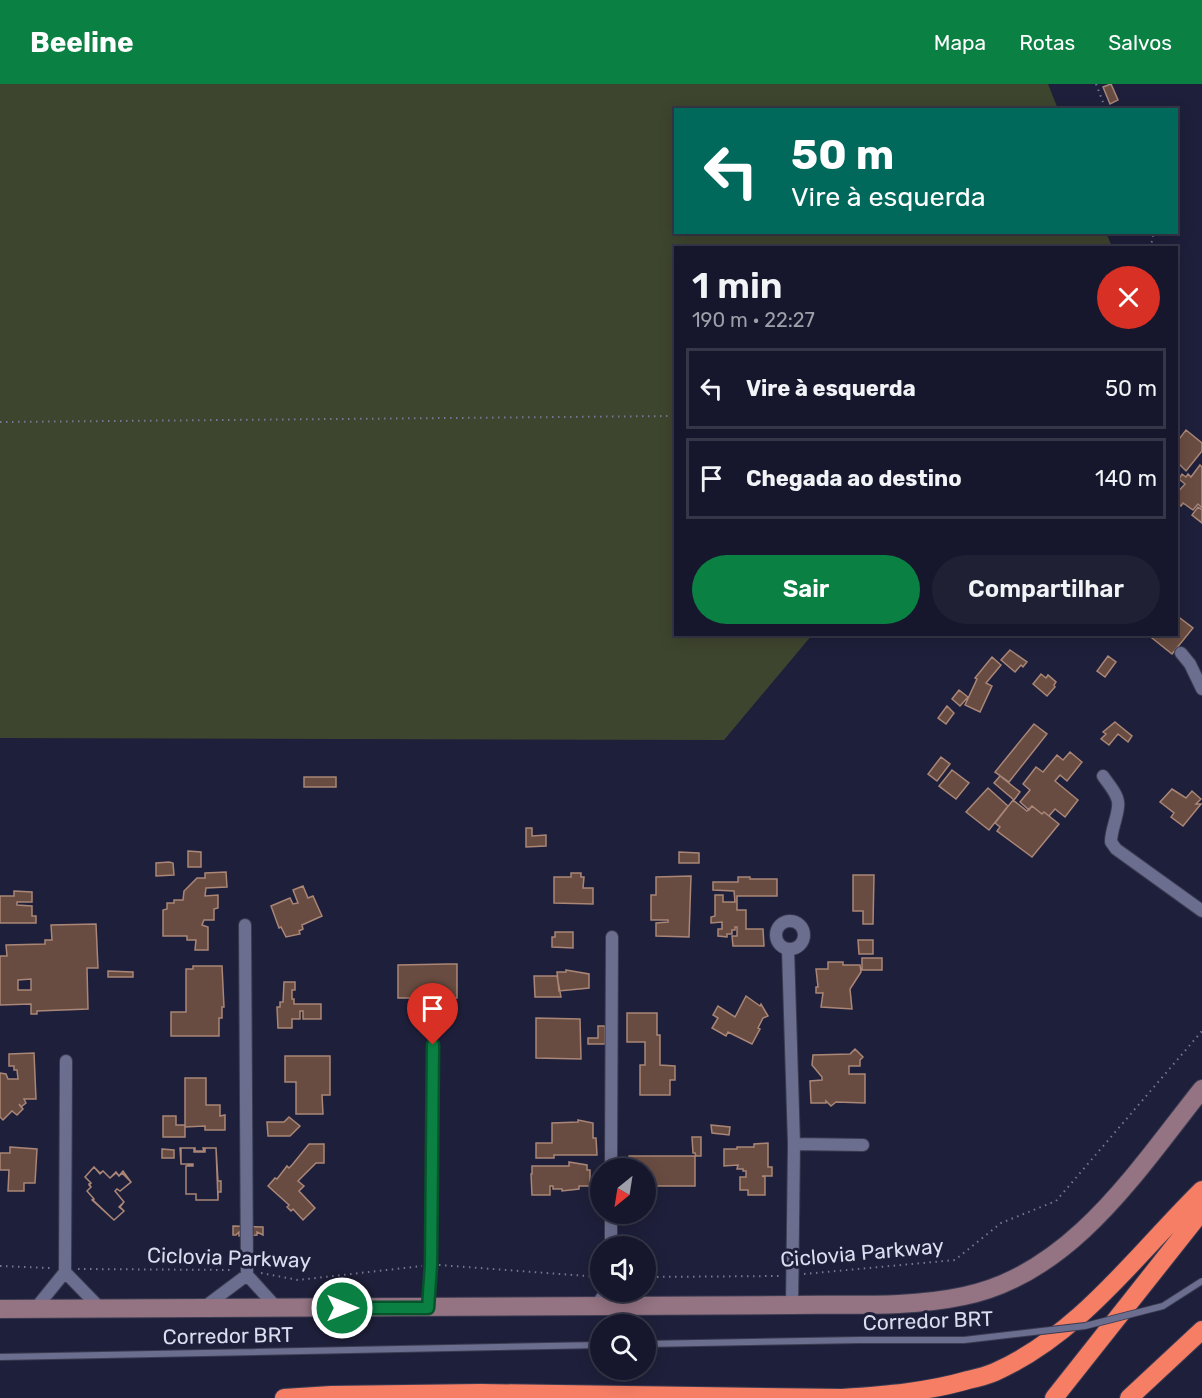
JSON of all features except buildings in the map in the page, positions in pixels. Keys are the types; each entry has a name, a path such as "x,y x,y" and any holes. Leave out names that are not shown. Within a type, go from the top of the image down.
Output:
{"highway":[{"path":"284,1398 331,1395 482,1393 842,1398 889,1395 939,1388 993,1373 1033,1352 1079,1317 1202,1190"},
{"path":"1054,1398 1202,1211"},
{"path":"1129,1398 1202,1330"}],"main road":[{"path":"656,1299 792,1305 914,1303 965,1296 1001,1285 1035,1269 1061,1251 1090,1224 1119,1192 1202,1089"},
{"path":"0,1309 428,1308 590,1300"}],"street":[{"path":"1181,653 1190,664 1202,689"},
{"path":"1103,776 1118,800 1119,808 1111,834 1111,842 1116,849 1202,911"},
{"path":"245,925 247,1273 277,1308"},
{"path":"611,1158 612,937"},
{"path":"788,949 794,1144 792,1305"},
{"path":"35,1309 65,1271 66,1061"},
{"path":"794,1144 863,1145"},
{"path":"65,1271 100,1308"},
{"path":"202,1309 247,1273"}],"lane":[{"path":"428,1308 431,1265 433,1023"},
{"name":"Corredor BRT","path":"656,1344 964,1340 1085,1326 1163,1306 1202,1281"},
{"name":"Corredor BRT","path":"0,1357 590,1345"}],"path":[{"path":"1096,84 1105,108"},
{"path":"0,422 674,416"},
{"name":"Ciclovia Parkway","path":"656,1277 793,1275 955,1260 1000,1223 1056,1201 1202,1031"},
{"name":"Ciclovia Parkway","path":"0,1266 65,1271 247,1273 298,1280 431,1265 590,1275"}],"green space":[{"path":"0,84 1048,84 1058,108 674,108 674,234 1107,234 1112,246 674,246 674,636 811,636 724,740 0,738"}],"route":[{"path":"342,1308 428,1308 431,1265 433,1045"}]}
